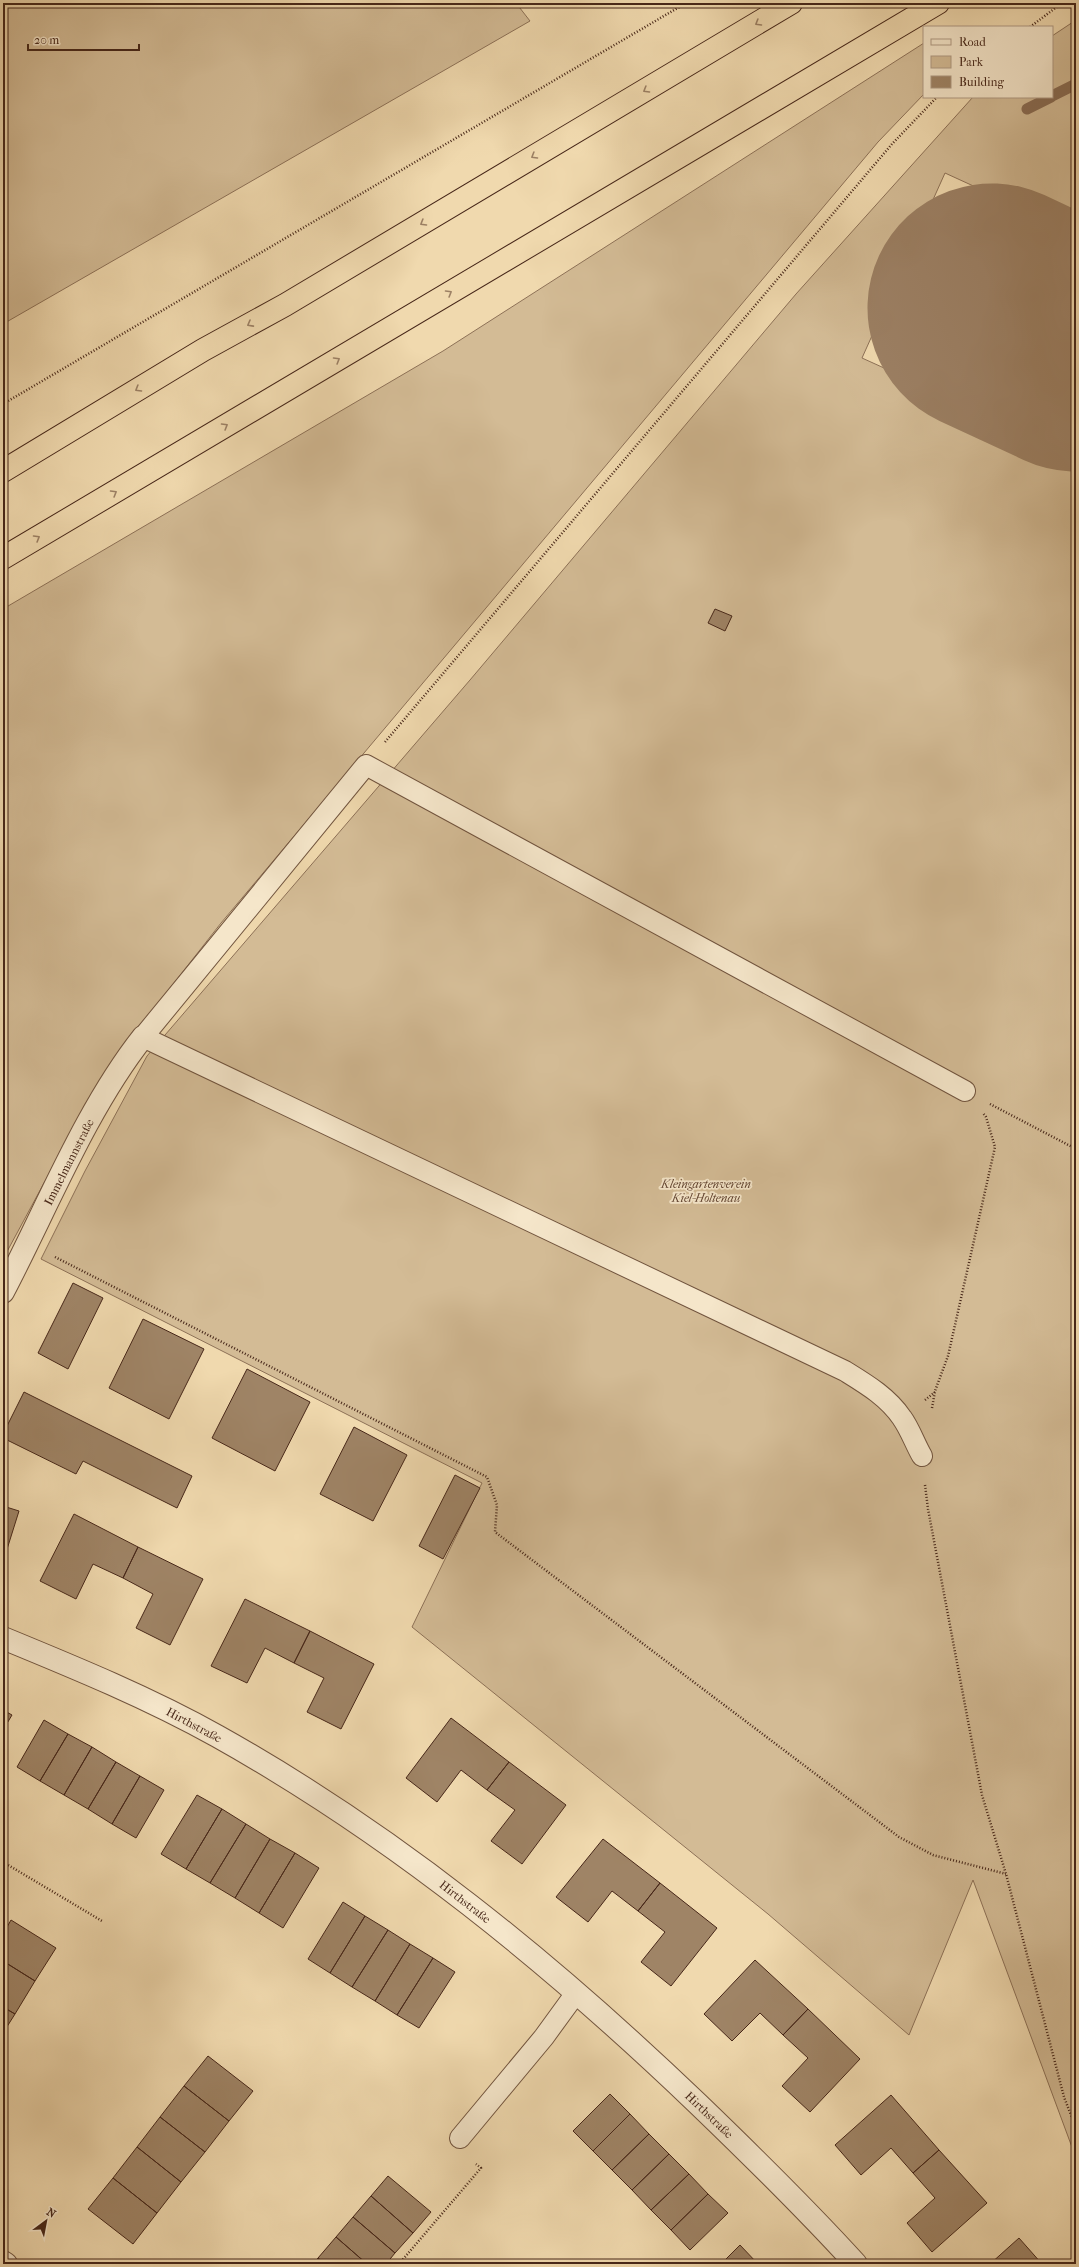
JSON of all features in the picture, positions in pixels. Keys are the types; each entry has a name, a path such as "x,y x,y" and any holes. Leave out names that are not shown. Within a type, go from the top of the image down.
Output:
{"highway":[{"path":"3,472 59,436 203,350 284,305 791,3"},
{"path":"3,558 938,3"},
{"path":"3,459 59,436"}],"street":[{"name":"Immelmannstraße","path":"3,1292 82,1134 107,1091 143,1037"},
{"name":"Hirthstraße","path":"3,1638 78,1669 217,1736 327,1802 426,1871 576,1993 643,2052 770,2173 856,2264"}],"lane":[{"path":"922,1456 902,1418 892,1405 876,1391 845,1371 143,1037 366,765 965,1090"},
{"path":"460,2138 544,2037 576,1993"}],"path":[{"path":"3,404 686,3"},
{"path":"1031,26 1062,3"},
{"path":"366,765 892,144 936,98"},
{"path":"965,1090 1076,1149"},
{"path":"965,1090 986,1117 995,1147 948,1356 935,1391 922,1456 928,1510 982,1795 1006,1874 1064,2097 1076,2128"},
{"path":"28,1243 487,1477 497,1505 495,1532 899,1837 933,1855 1006,1874"},
{"path":"3,1862 102,1921"},
{"path":"399,2264 481,2168 454,2146 460,2138"}],"green space":[{"path":"3,3 516,3 530,21 3,324"},
{"name":"Kleingartenverein Kiel-Holtenau","path":"1076,20 1076,233 945,173 862,358 1076,455 1076,2158 973,1880 909,2035 768,1914 412,1627 482,1483 41,1259 85,1171 147,1056 470,680 796,294 972,98 1053,98 1053,35"},
{"path":"923,44 923,95 878,142 221,923 120,1052 44,1183 3,1259 3,609 443,351"}],"building":[{"path":"715,609 732,616 725,631 708,623"},
{"path":"73,1283 103,1298 68,1369 38,1353"},
{"path":"143,1319 204,1349 169,1419 109,1388"},
{"path":"247,1369 310,1402 275,1471 212,1438"},
{"path":"24,1392 192,1476 177,1508 83,1461 76,1474 3,1438 3,1434"},
{"path":"354,1427 407,1455 373,1521 320,1494"},
{"path":"455,1475 480,1488 443,1559 419,1546"},
{"path":"3,1506 19,1511 3,1562"},
{"path":"74,1514 138,1547 123,1578 93,1564 76,1599 40,1581"},
{"path":"138,1547 203,1579 170,1645 136,1628 153,1594 123,1578"},
{"path":"245,1599 310,1631 294,1663 265,1648 247,1683 211,1666"},
{"path":"310,1631 374,1664 341,1729 307,1712 324,1678 294,1663"},
{"path":"3,1710 12,1715 3,1730"},
{"path":"451,1718 509,1762 487,1790 461,1770 437,1802 406,1778"},
{"path":"44,1720 68,1734 40,1781 17,1767"},
{"path":"68,1734 92,1747 64,1795 40,1781"},
{"path":"92,1747 116,1762 88,1809 64,1795"},
{"path":"116,1762 140,1776 112,1824 88,1809"},
{"path":"509,1762 566,1805 522,1864 491,1841 515,1810 487,1790"},
{"path":"140,1776 164,1790 136,1838 112,1824"},
{"path":"197,1795 222,1809 186,1869 161,1854"},
{"path":"222,1809 246,1824 210,1883 186,1869"},
{"path":"246,1824 270,1839 235,1898 210,1883"},
{"path":"270,1839 295,1853 259,1913 235,1898"},
{"path":"603,1839 660,1883 638,1911 612,1891 588,1922 556,1897"},
{"path":"295,1853 319,1868 283,1928 259,1913"},
{"path":"660,1883 717,1928 671,1986 641,1962 665,1932 638,1911"},
{"path":"343,1902 365,1916 330,1973 308,1959"},
{"path":"365,1916 388,1930 352,1987 330,1973"},
{"path":"11,1920 56,1948 35,1981 3,1961 3,1934"},
{"path":"388,1930 410,1944 375,2001 352,1987"},
{"path":"410,1944 433,1958 397,2015 375,2001"},
{"path":"433,1958 455,1972 419,2028 397,2015"},
{"path":"755,1960 808,2009 783,2035 760,2013 732,2041 704,2014"},
{"path":"3,1961 35,1981 15,2014 3,2007"},
{"path":"3,2007 15,2014 3,2033"},
{"path":"808,2009 860,2059 810,2112 782,2086 808,2058 783,2035"},
{"path":"208,2056 253,2091 229,2121 184,2086"},
{"path":"184,2086 229,2121 205,2152 160,2117"},
{"path":"610,2094 630,2114 593,2151 573,2131"},
{"path":"891,2095 939,2150 913,2173 891,2148 861,2175 835,2145"},
{"path":"630,2114 649,2134 612,2170 593,2151"},
{"path":"160,2117 205,2152 181,2182 137,2147"},
{"path":"649,2134 669,2154 632,2190 612,2170"},
{"path":"137,2147 181,2182 157,2213 113,2178"},
{"path":"939,2150 987,2203 932,2252 907,2223 935,2198 913,2173"},
{"path":"669,2154 689,2174 651,2210 632,2190"},
{"path":"689,2174 708,2194 671,2230 651,2210"},
{"path":"388,2176 431,2212 413,2233 371,2196"},
{"path":"113,2178 157,2213 133,2244 88,2209"},
{"path":"708,2194 728,2213 690,2250 671,2230"},
{"path":"371,2196 413,2233 395,2253 353,2217"},
{"path":"353,2217 395,2253 386,2264 367,2264 336,2237"},
{"path":"336,2237 367,2264 325,2264 318,2258"},
{"path":"1019,2238 1042,2264 990,2264"},
{"path":"740,2245 758,2264 721,2264"},
{"path":"318,2258 325,2264 312,2264"}],"waterway":[{"path":"1053,96 1076,84"},
{"path":"1027,109 1049,98"}],"runway":[{"path":"992,308 1076,347"}]}
